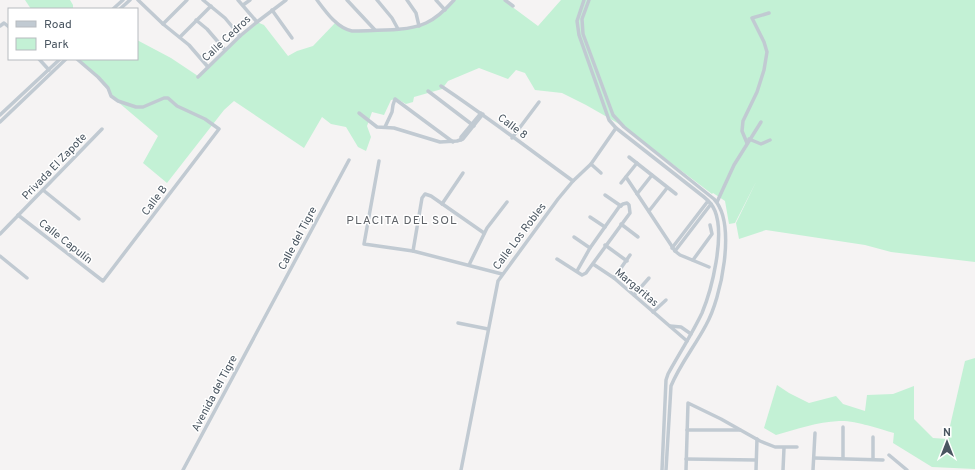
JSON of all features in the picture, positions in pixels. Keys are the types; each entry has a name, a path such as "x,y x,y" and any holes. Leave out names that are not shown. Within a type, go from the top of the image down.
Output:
{"street":[{"path":"115,8 123,0"},
{"path":"121,8 130,0"},
{"path":"138,0 163,24 180,37 208,67"},
{"path":"163,24 187,0"},
{"path":"203,0 224,18 240,36"},
{"path":"238,0 257,22"},
{"path":"242,5 250,0"},
{"name":"Calle Cedros","path":"198,76 240,36 286,0"},
{"path":"347,0 375,30"},
{"path":"376,0 392,18 398,29"},
{"path":"407,0 414,9 419,26"},
{"path":"436,0 445,10"},
{"path":"320,1 332,18 343,28 352,31 398,29 419,26 434,19 454,0"},
{"path":"505,0 513,6"},
{"path":"584,0 577,21 579,35 608,118 616,128 708,200 716,216 718,228 716,263 709,293 702,312 666,380 662,470"},
{"path":"589,0 582,19 583,34 613,115 624,127 717,202 724,220 726,245 722,279 717,300 707,325 676,376 672,386 666,470"},
{"path":"180,37 211,6"},
{"path":"272,10 292,38"},
{"path":"769,13 752,18 764,42 767,52 764,70 757,92 743,121 742,130 748,141 762,144 770,140"},
{"path":"196,20 225,50"},
{"path":"0,26 4,23 8,26"},
{"path":"40,60 50,71"},
{"path":"0,122 59,60"},
{"path":"0,115 65,60"},
{"name":"Calle B","path":"78,60 98,77 108,88 111,96 118,101 136,107 143,107 164,98 168,98 177,106 205,119 219,129 103,281"},
{"name":"Calle 8","path":"441,86 482,113 512,138 573,181"},
{"path":"428,91 473,125"},
{"path":"385,127 392,112 392,105 395,99 453,142"},
{"path":"512,138 539,102"},
{"path":"359,113 376,127 385,127 408,132 440,142 453,142 464,139 482,113"},
{"path":"717,202 729,175 748,141 761,122"},
{"name":"Privada El Zapote","path":"0,234 102,128"},
{"name":"Calle Los Robles","path":"461,470 498,281 573,181 591,164 616,128"},
{"path":"629,157 676,194"},
{"name":"Calle del Tigre","path":"261,324 349,160"},
{"path":"379,161 364,244 412,251 502,274"},
{"path":"621,183 637,163"},
{"path":"591,164 601,173"},
{"path":"442,204 463,173"},
{"path":"637,194 652,175"},
{"path":"626,177 672,248 680,254 709,267"},
{"path":"649,211 667,188"},
{"path":"43,190 79,219"},
{"path":"412,251 422,198 425,194 431,196 484,233"},
{"path":"606,195 621,206"},
{"path":"672,248 708,200"},
{"path":"468,265 487,228 508,202"},
{"path":"557,259 582,275 586,273 630,210 627,203 621,206 605,227 576,271"},
{"path":"675,251 711,204"},
{"path":"699,212 703,216"},
{"name":"Calle Capulín","path":"18,215 103,281"},
{"path":"590,217 605,227"},
{"path":"621,224 638,237"},
{"path":"693,260 712,234 710,225"},
{"path":"574,237 590,248"},
{"path":"605,245 627,261"},
{"path":"614,278 630,255"},
{"path":"0,256 27,278"},
{"name":"Margaritas","path":"593,264 614,278 687,341"},
{"path":"634,295 649,278"},
{"path":"653,312 666,300"},
{"path":"458,323 488,329"},
{"name":"Avenida del Tigre","path":"183,470 261,324"},
{"name":"Margaritas","path":"669,326 681,328 691,334"},
{"path":"686,470 688,403 775,447 797,447"},
{"path":"843,458 844,427"},
{"path":"688,430 741,430"},
{"path":"813,470 815,433"},
{"path":"873,438 874,459"},
{"path":"756,470 757,439"},
{"path":"783,470 784,448"},
{"path":"889,455 907,470"},
{"path":"814,458 883,460"},
{"path":"686,459 756,460"}],"green space":[{"path":"25,0 70,0 73,5 73,8 30,8"},
{"path":"454,0 503,0 538,26 561,0 975,0 975,262 891,252 865,245 766,230 739,239 736,223 756,182 735,223 729,224 725,201 713,193 712,194 621,125 562,93 535,90 525,73 516,70 508,79 479,68 448,81 442,89 414,97 413,102 406,104 397,99 391,100 384,115 372,112 367,126 371,137 366,151 358,147 346,127 331,124 322,117 304,148 234,101 224,110 167,183 143,163 158,136 111,96 108,88 78,60 138,60 138,41 171,58 198,76 257,22 264,25 288,56 297,51 313,46 336,22 347,30 398,29 419,26 430,21"},
{"path":"975,358 975,469 932,467 893,443 894,433 859,423 839,421 823,423 776,435 764,428 777,385 809,403 836,396 843,404 865,411 867,395 893,394 914,386 914,419 933,438 947,439 965,361"}],"district":[{"name":"PLACITA DEL SOL","path":"402,220"}]}
